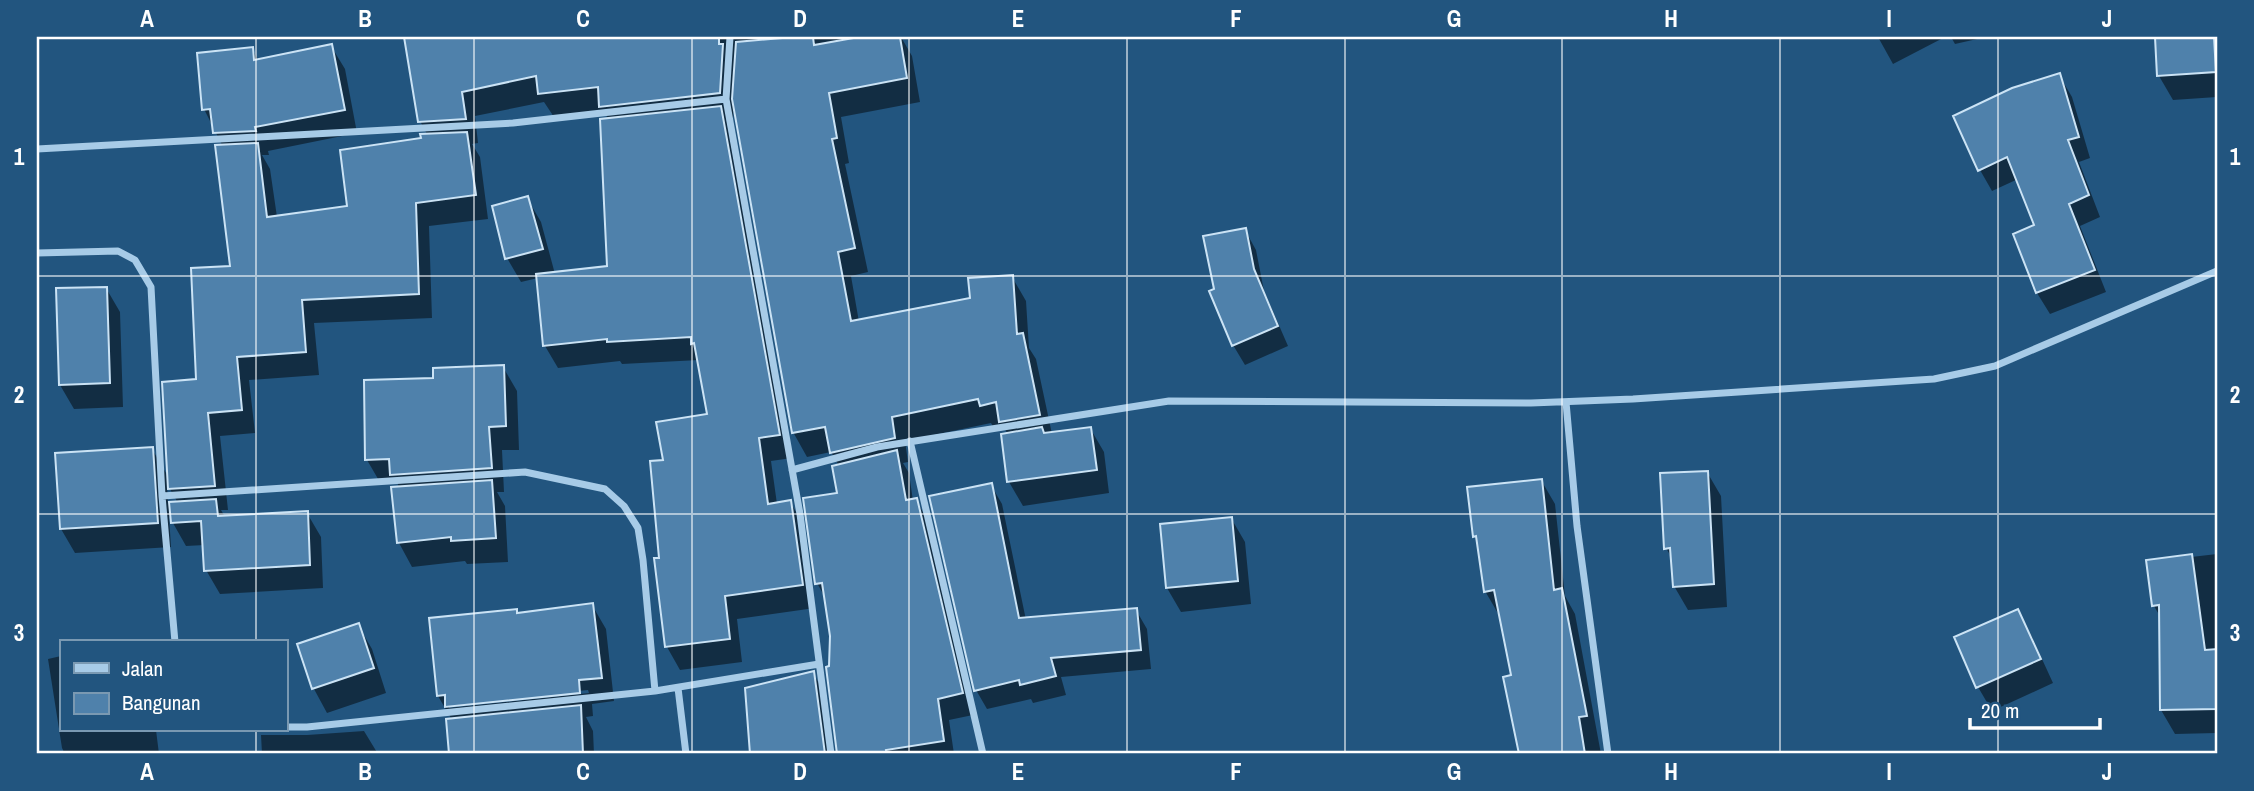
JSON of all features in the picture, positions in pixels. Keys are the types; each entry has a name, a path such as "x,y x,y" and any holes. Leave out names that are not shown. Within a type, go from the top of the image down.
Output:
{"street":[{"path":"730,37 726,99 800,514 831,754"},
{"path":"37,149 513,123 726,99"},
{"path":"37,253 118,251 135,260 151,287 162,496 175,640"},
{"path":"792,471 877,447 1168,401 1566,402 1633,400 1934,379 1995,366 2217,271"},
{"path":"1566,402 1577,526 1608,754"},
{"path":"910,441 983,754"},
{"path":"162,496 525,471 605,489 624,506 638,528 655,691"},
{"path":"287,727 655,691 819,664"},
{"path":"678,688 686,754"}],"building":[{"path":"404,37 719,37 719,44 723,44 720,93 599,107 598,87 538,94 536,76 462,92 466,119 418,122"},
{"path":"813,37 814,45 859,37 900,37 907,78 829,93 837,138 832,139 855,248 838,252 851,321 970,298 968,278 1013,275 1017,334 1023,333 1040,415 999,422 996,402 980,406 978,399 892,417 895,438 830,453 825,427 792,433 732,99 736,42"},
{"path":"2155,37 2214,37 2216,72 2157,76"},
{"path":"332,44 345,110 255,127 256,131 213,133 210,109 202,110 197,53 253,47 254,60"},
{"path":"2060,73 2079,137 2068,140 2089,195 2069,204 2095,270 2036,293 2013,234 2034,225 2007,157 1978,171 1953,116 2012,88"},
{"path":"721,106 780,435 759,438 768,504 791,500 803,585 725,596 730,639 665,647 654,558 659,558 650,461 663,460 656,422 707,414 694,343 691,344 691,337 607,342 607,339 543,346 536,274 607,266 600,119"},
{"path":"467,132 476,195 416,203 419,294 302,300 306,352 237,357 242,410 208,413 215,486 168,489 162,382 196,379 191,268 230,266 215,145 258,143 267,217 347,206 340,150 421,138 420,134"},
{"path":"528,196 543,249 505,259 492,206"},
{"path":"1246,228 1254,269 1278,326 1232,346 1209,291 1214,289 1203,236"},
{"path":"107,287 110,383 59,385 56,288"},
{"path":"504,365 506,426 489,427 492,468 390,475 389,459 365,460 364,380 433,378 433,368"},
{"path":"1042,427 1044,433 1091,427 1097,470 1007,482 1001,434"},
{"path":"153,447 158,523 60,529 55,453"},
{"path":"897,450 906,500 917,498 963,693 938,699 944,741 886,750 887,754 837,754 826,667 829,666 830,636 822,583 815,584 803,498 837,493 832,466"},
{"path":"1708,471 1714,584 1673,587 1670,548 1664,549 1660,473"},
{"path":"1542,479 1554,590 1562,588 1587,716 1579,717 1585,754 1519,754 1503,677 1511,675 1494,590 1484,592 1476,536 1473,537 1467,487"},
{"path":"492,480 496,538 451,541 451,537 397,543 391,487"},
{"path":"992,483 1019,618 1137,608 1141,650 1051,658 1056,676 1020,685 1019,680 974,691 929,496"},
{"path":"216,499 218,516 308,511 310,565 204,571 201,521 171,523 169,502"},
{"path":"1232,517 1238,581 1166,588 1160,524"},
{"path":"2192,554 2205,650 2217,649 2217,709 2160,710 2159,605 2152,606 2146,560"},
{"path":"593,603 602,678 579,680 580,693 445,707 445,695 437,696 429,618 517,609 517,613"},
{"path":"2018,609 2041,659 1976,688 1954,637"},
{"path":"359,623 374,668 312,689 297,644"},
{"path":"814,671 825,754 750,754 745,688"},
{"path":"581,705 583,754 449,754 446,719"}]}
